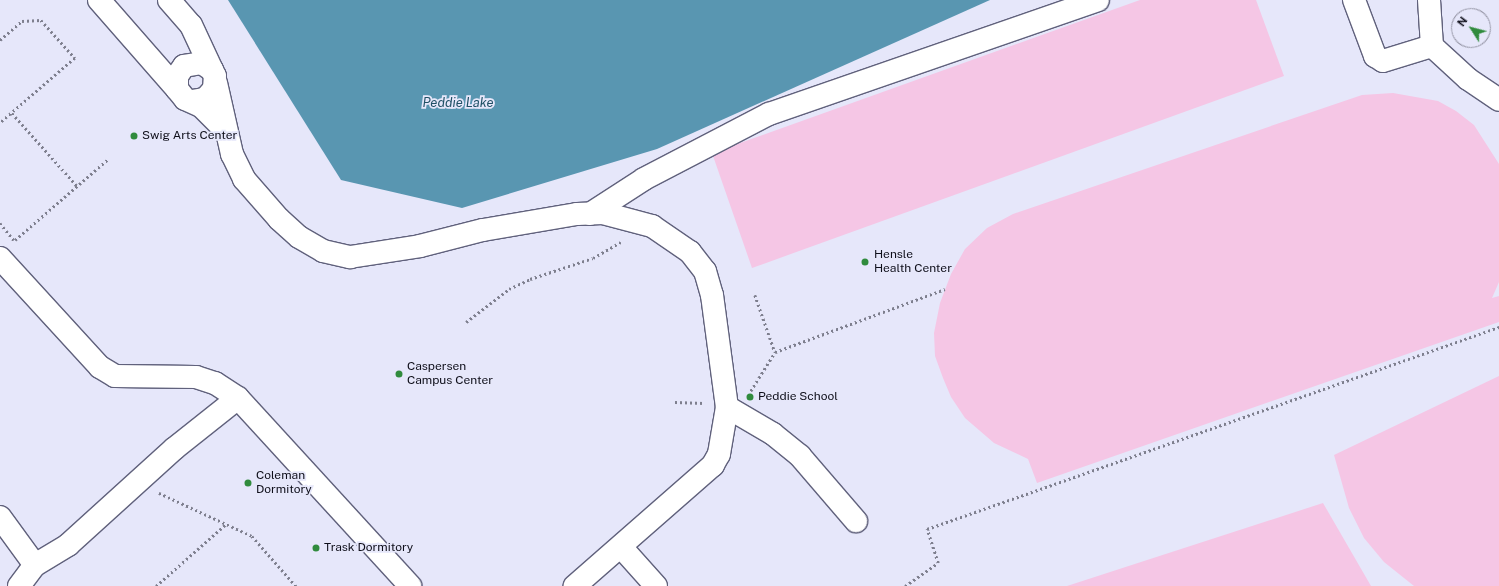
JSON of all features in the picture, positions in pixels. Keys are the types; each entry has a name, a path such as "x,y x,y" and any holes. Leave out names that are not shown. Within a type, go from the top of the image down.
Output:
{"street":[{"path":"98,0 185,95 225,130"},
{"path":"169,0 191,25 214,76 225,130 232,154 244,179 279,220 299,237 323,250 350,257 420,246 483,230 603,213 646,224 671,237 690,252 705,272 712,295 737,403 800,456 856,521"},
{"path":"590,214 644,179 769,114 1098,0"},
{"path":"1354,0 1375,56 1383,61 1432,46"},
{"path":"1429,0 1432,46 1468,80 1499,100"},
{"path":"196,62 214,76 209,97 199,101 185,95 177,76 184,66 196,62"},
{"path":"0,258 100,367 115,376 196,377 215,383 238,398 410,586"},
{"path":"19,586 35,565 68,545 136,483 238,398"},
{"path":"575,586 622,548 713,465 726,426 737,403"},
{"path":"0,517 35,565"},
{"path":"622,548 656,586"}],"path":[{"path":"0,40 22,21 41,20 75,58 0,124"},
{"path":"12,113 77,186"},
{"path":"15,240 107,160"},
{"path":"0,224 20,246"},
{"path":"466,322 509,289 530,279 610,250 646,224"},
{"path":"737,403 775,352 945,289"},
{"path":"755,295 775,352"},
{"path":"904,586 938,563 927,530 1499,327"},
{"path":"675,402 704,402 705,408"},
{"path":"136,483 252,536 296,586"},
{"path":"156,586 226,524"}],"shaded area":[{"path":"1140,0 1256,0 1284,76 752,268 712,153"},
{"path":"1393,93 1438,101 1456,111 1474,125 1499,164 1499,282 1492,298 1499,296 1499,322 1037,483 1028,459 994,443 965,418 951,397 943,378 935,356 934,333 940,303 951,274 965,249 987,228 1013,214 1362,95"},
{"path":"1499,376 1499,586 1414,586 1384,562 1364,538 1349,508 1334,455"},
{"path":"1323,503 1371,586 1067,586"}],"water":[{"name":"Peddie Lake","path":"228,0 990,0 657,149 462,208 341,180"}],"place":[{"name":"Swig Arts Center","path":"134,136"},
{"name":"Hensle Health Center","path":"865,262"},
{"name":"Caspersen Campus Center","path":"399,374"},
{"name":"Peddie School","path":"750,397"},
{"name":"Coleman Dormitory","path":"248,483"},
{"name":"Trask Dormitory","path":"316,548"}]}
